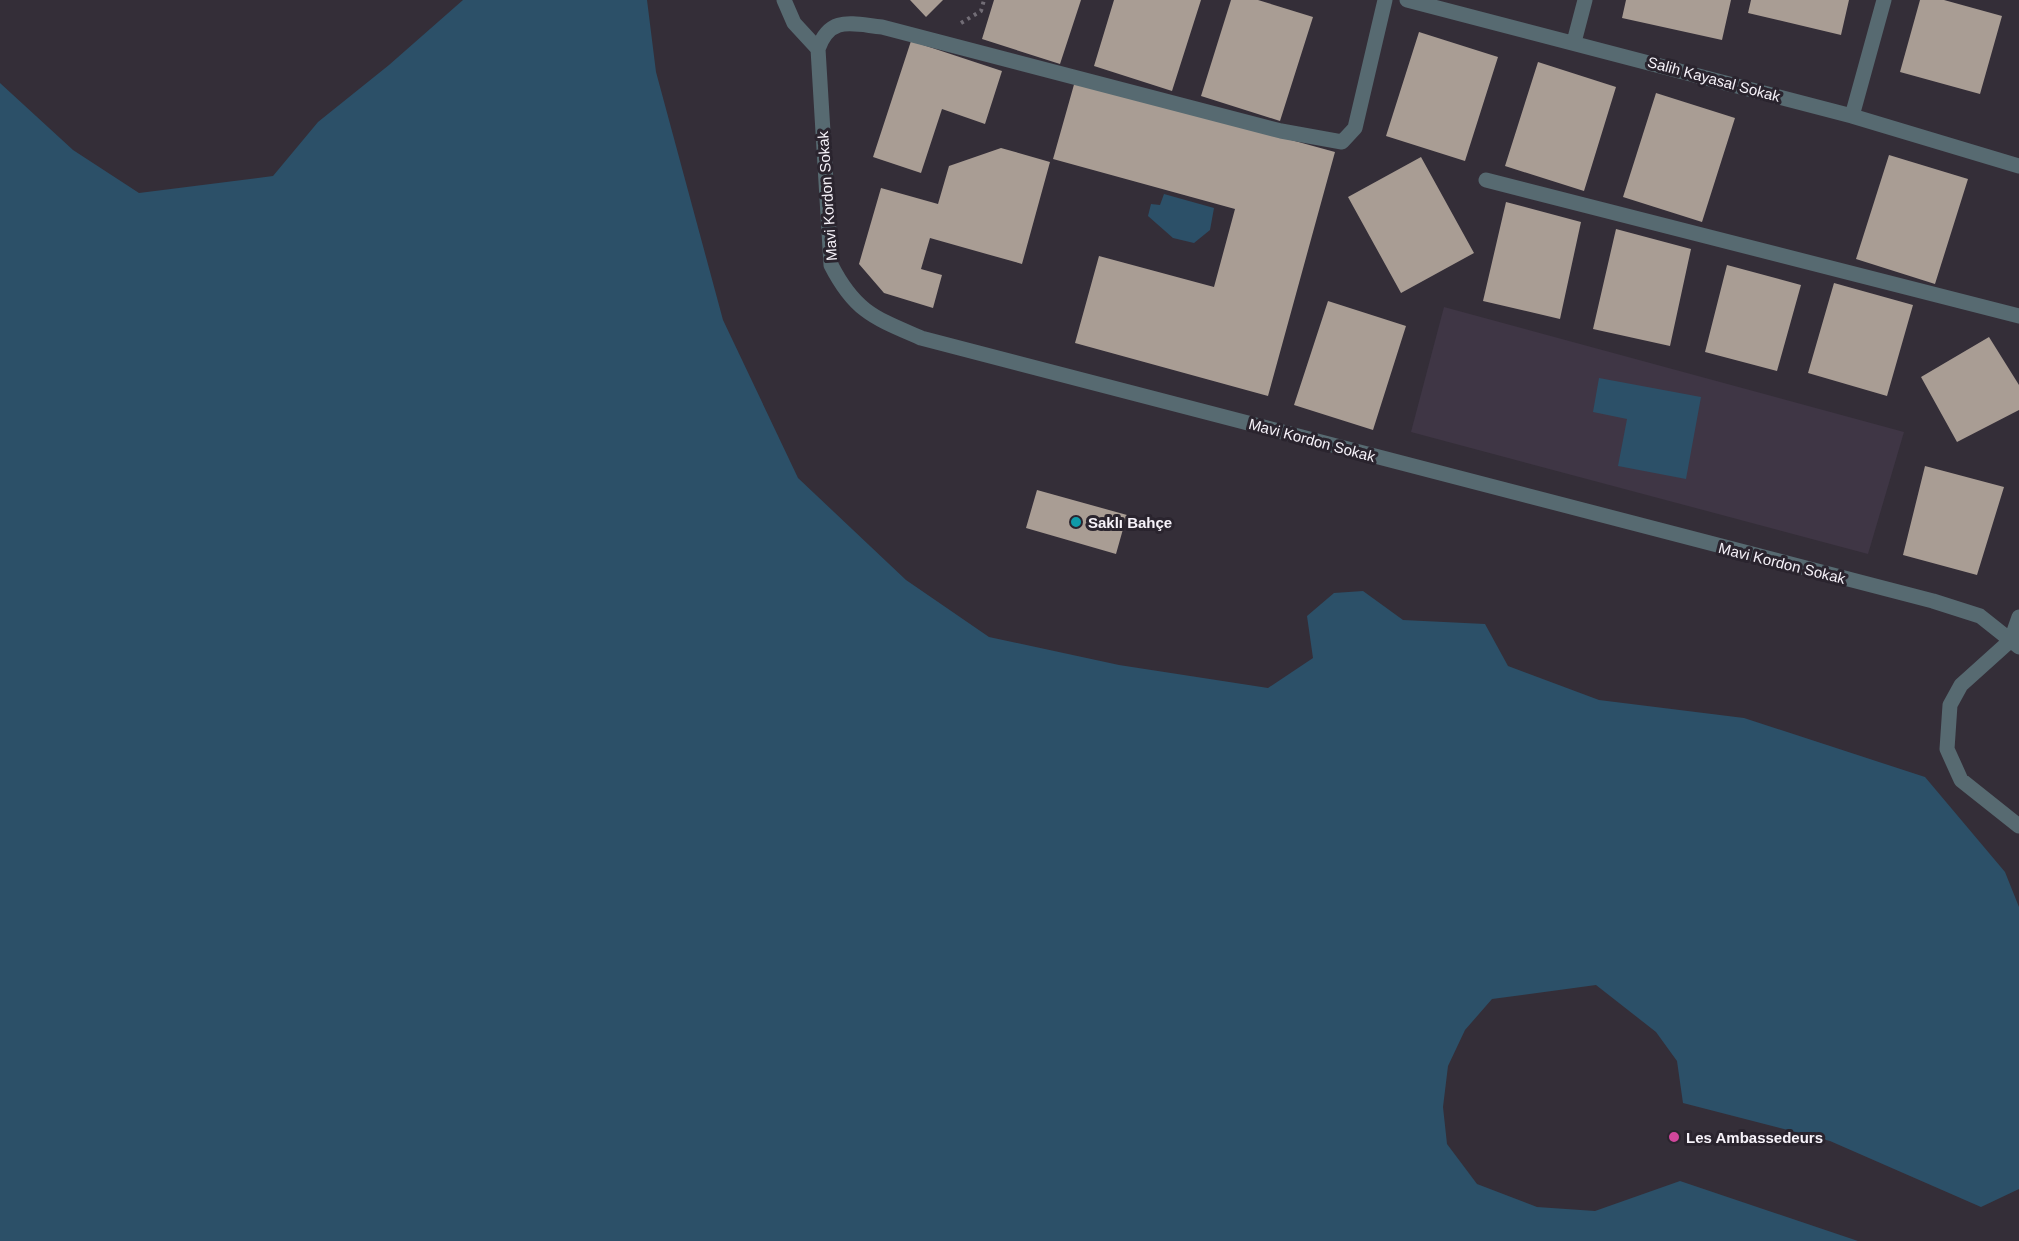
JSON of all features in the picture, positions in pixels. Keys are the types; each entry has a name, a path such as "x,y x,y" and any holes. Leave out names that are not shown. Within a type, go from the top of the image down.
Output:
{"street":[{"path":"784,0 794,23 818,49 823,34 833,26 848,24 882,27 1281,131 1342,142 1355,128 1384,0"},
{"name":"Salih Kayasal Sokak","path":"1407,0 1852,116 2019,166"},
{"path":"1574,42 1585,0"},
{"path":"1852,116 1884,0"},
{"name":"Mavi Kordon Sokak","path":"818,49 831,265 844,291 874,318 921,338 1934,601 1980,616 2015,644"},
{"path":"1486,180 2019,316"},
{"path":"2019,617 2015,644 1961,685 1950,705 1947,749 1961,780 2019,826"}],"shaded area":[{"path":"1444,307 1904,432 1868,554 1411,432"}],"water":[{"path":"463,0 647,0 656,72 723,320 798,478 906,580 989,637 1119,665 1268,688 1313,658 1307,616 1334,593 1363,591 1403,620 1485,624 1508,666 1599,700 1744,718 1925,777 2005,872 2019,907 2019,1189 1981,1207 1830,1141 1683,1103 1677,1061 1656,1032 1596,985 1492,999 1465,1030 1448,1066 1443,1107 1447,1144 1477,1184 1537,1207 1595,1211 1680,1181 1858,1241 0,1241 0,83 73,150 139,193 273,176 318,122 389,65"},
{"path":"1164,194 1214,208 1210,230 1194,243 1173,238 1148,216 1151,204 1160,205"},
{"path":"1599,378 1701,397 1686,479 1618,466 1627,419 1593,412"}],"building":[{"path":"910,0 943,0 926,17"},
{"path":"994,0 1081,0 1060,64 982,39"},
{"path":"1114,0 1201,0 1172,91 1094,66"},
{"path":"1231,0 1258,0 1313,17 1280,121 1201,96"},
{"path":"1626,0 1731,0 1722,40 1622,18"},
{"path":"1751,0 1849,0 1841,35 1748,13"},
{"path":"1920,0 1944,0 2002,16 1980,94 1900,72"},
{"path":"1419,32 1498,57 1465,161 1386,136"},
{"path":"911,41 1002,71 985,124 942,109 921,173 873,157"},
{"path":"1538,62 1616,87 1584,191 1505,166"},
{"path":"1075,81 1335,152 1268,396 1075,343 1099,256 1214,287 1235,209 1053,159"},
{"path":"1656,93 1735,118 1702,222 1623,197"},
{"path":"1001,148 1050,162 1022,264 930,238 921,269 942,275 933,308 884,293 859,264 881,188 938,204 949,166"},
{"path":"1889,155 1968,179 1935,284 1856,259"},
{"path":"1421,157 1474,253 1401,293 1348,197"},
{"path":"1506,202 1581,222 1560,319 1483,301"},
{"path":"1616,229 1691,249 1670,346 1593,329"},
{"path":"1727,265 1801,285 1777,371 1705,352"},
{"path":"1834,283 1913,305 1887,396 1808,373"},
{"path":"1328,301 1406,326 1373,430 1294,405"},
{"path":"1989,337 2019,385 2019,410 1957,442 1921,377"},
{"path":"1925,466 2004,487 1977,575 1903,555"},
{"name":"Saklı Bahçe","path":"1037,490 1127,515 1116,554 1026,528"}],"place":[{"name":"Saklı Bahçe","path":"1076,522"},
{"name":"Les Ambassedeurs","path":"1674,1137"}]}
